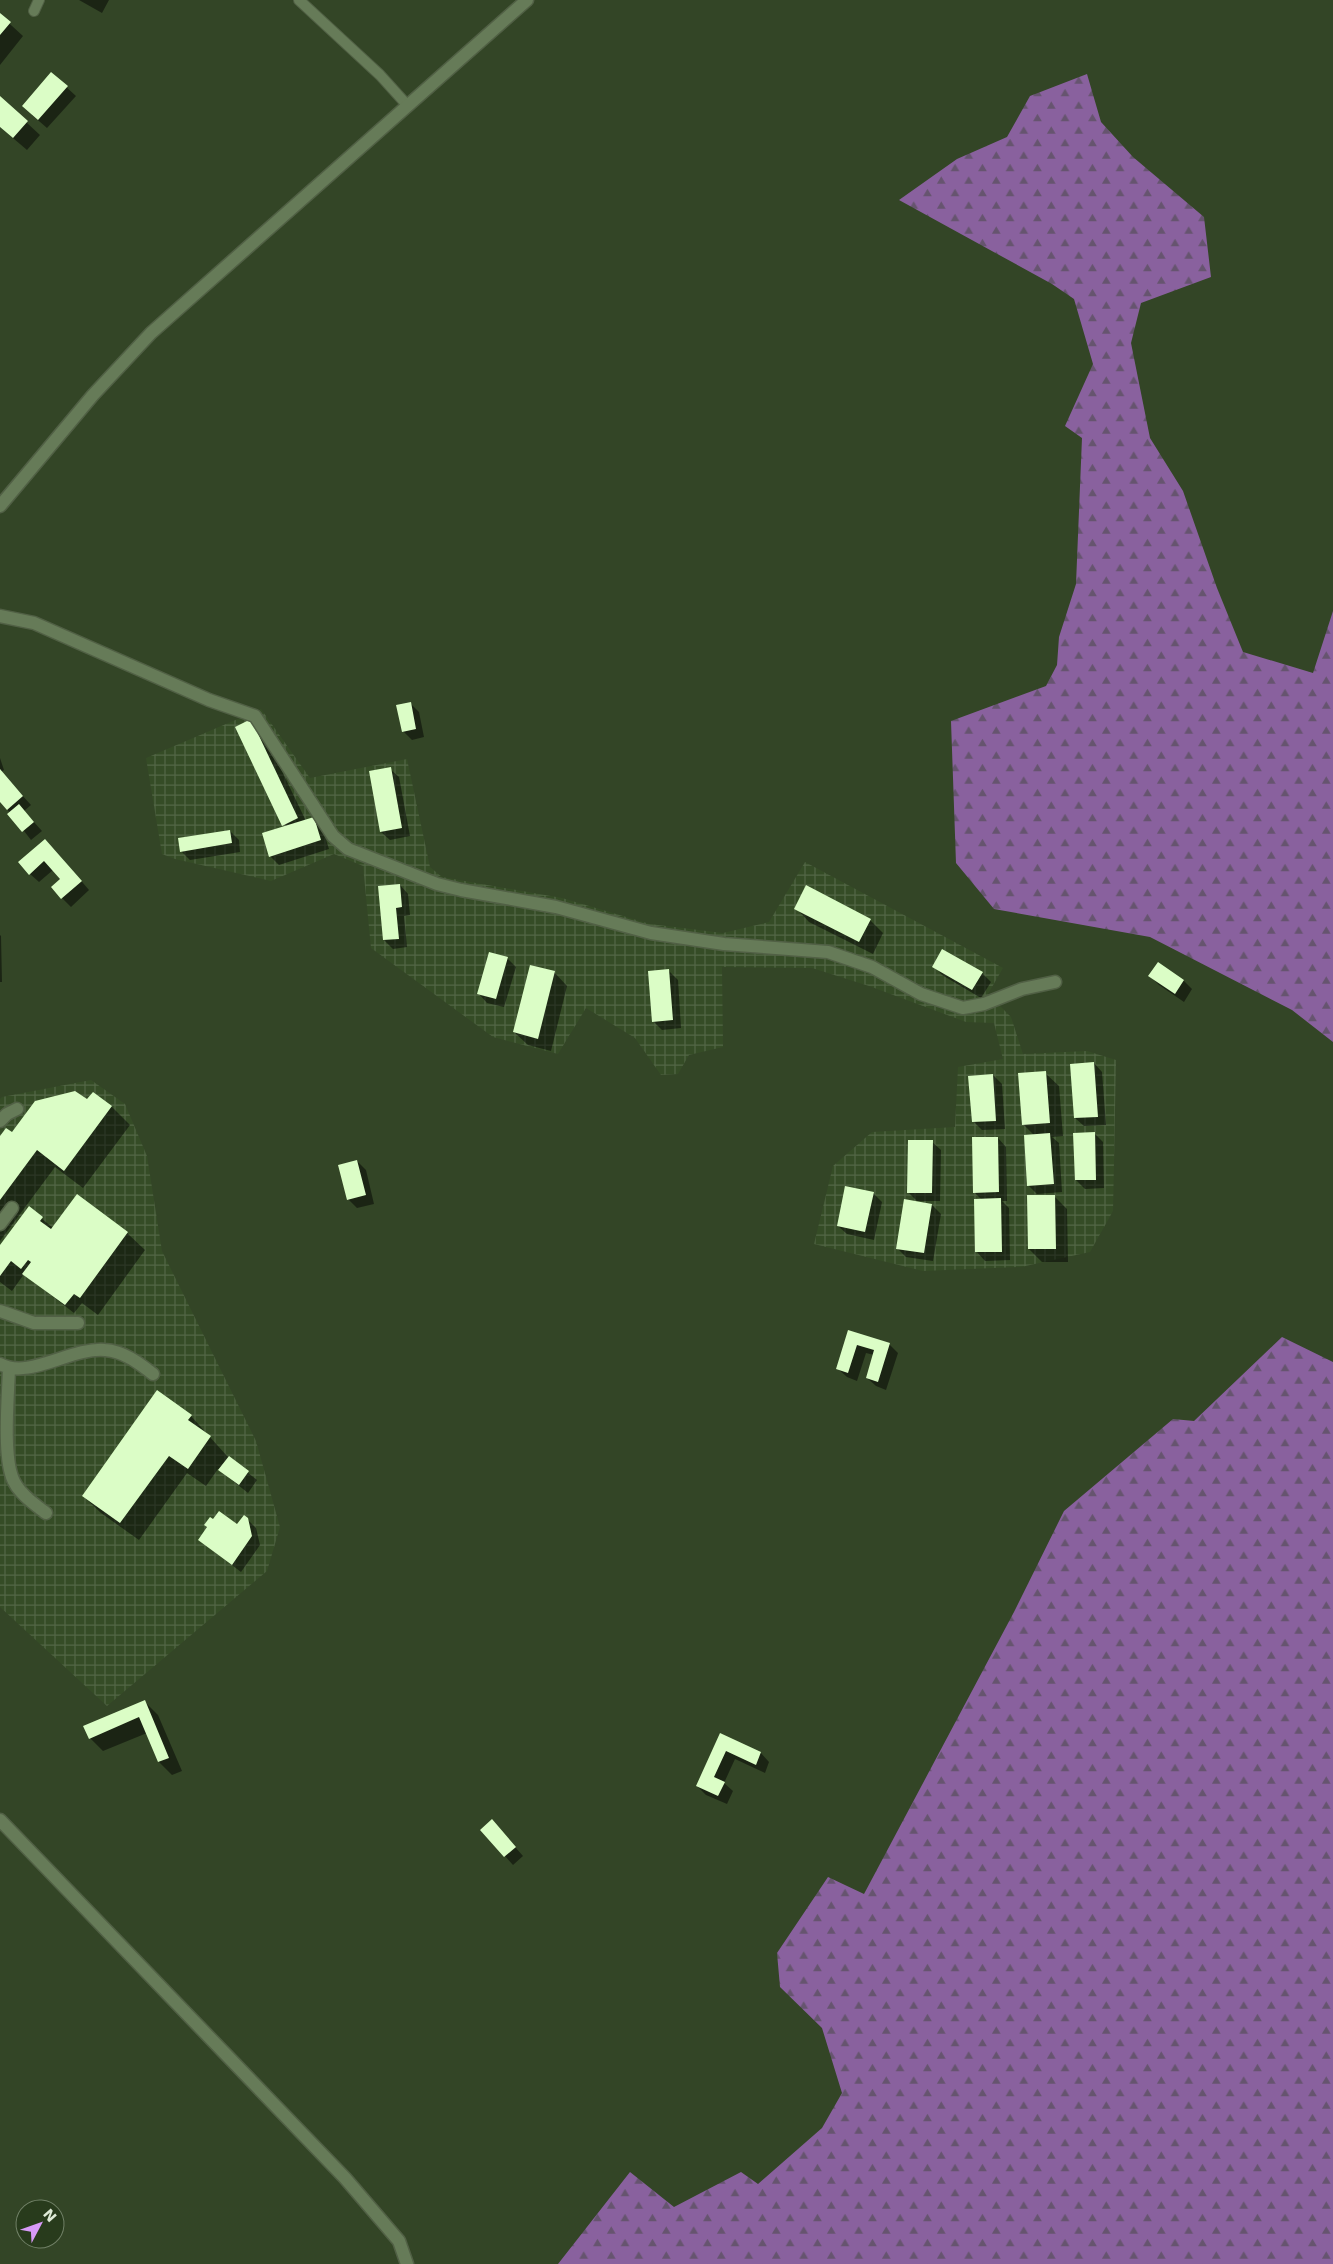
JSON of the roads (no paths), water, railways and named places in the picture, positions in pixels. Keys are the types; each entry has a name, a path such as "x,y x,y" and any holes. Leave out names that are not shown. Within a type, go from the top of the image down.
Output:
{"street":[{"path":"0,506 93,395 151,333 527,0"},
{"path":"0,616 34,623 209,700 255,716 333,836 348,849 437,884 556,907 651,933 724,944 828,952 872,968 921,994 964,1008 984,1004 1022,989 1055,982"},
{"path":"0,1121 7,1114 17,1109"},
{"path":"0,1224 12,1208"},
{"path":"0,1311 34,1323 78,1323"},
{"path":"46,1513 30,1501 12,1478 7,1442 5,1367 24,1369 79,1351 106,1350 134,1359 153,1374"},
{"path":"0,1820 345,2178 399,2241 407,2264"}],"lane":[{"path":"34,11 39,0"},
{"path":"299,0 361,57 408,106"}]}
